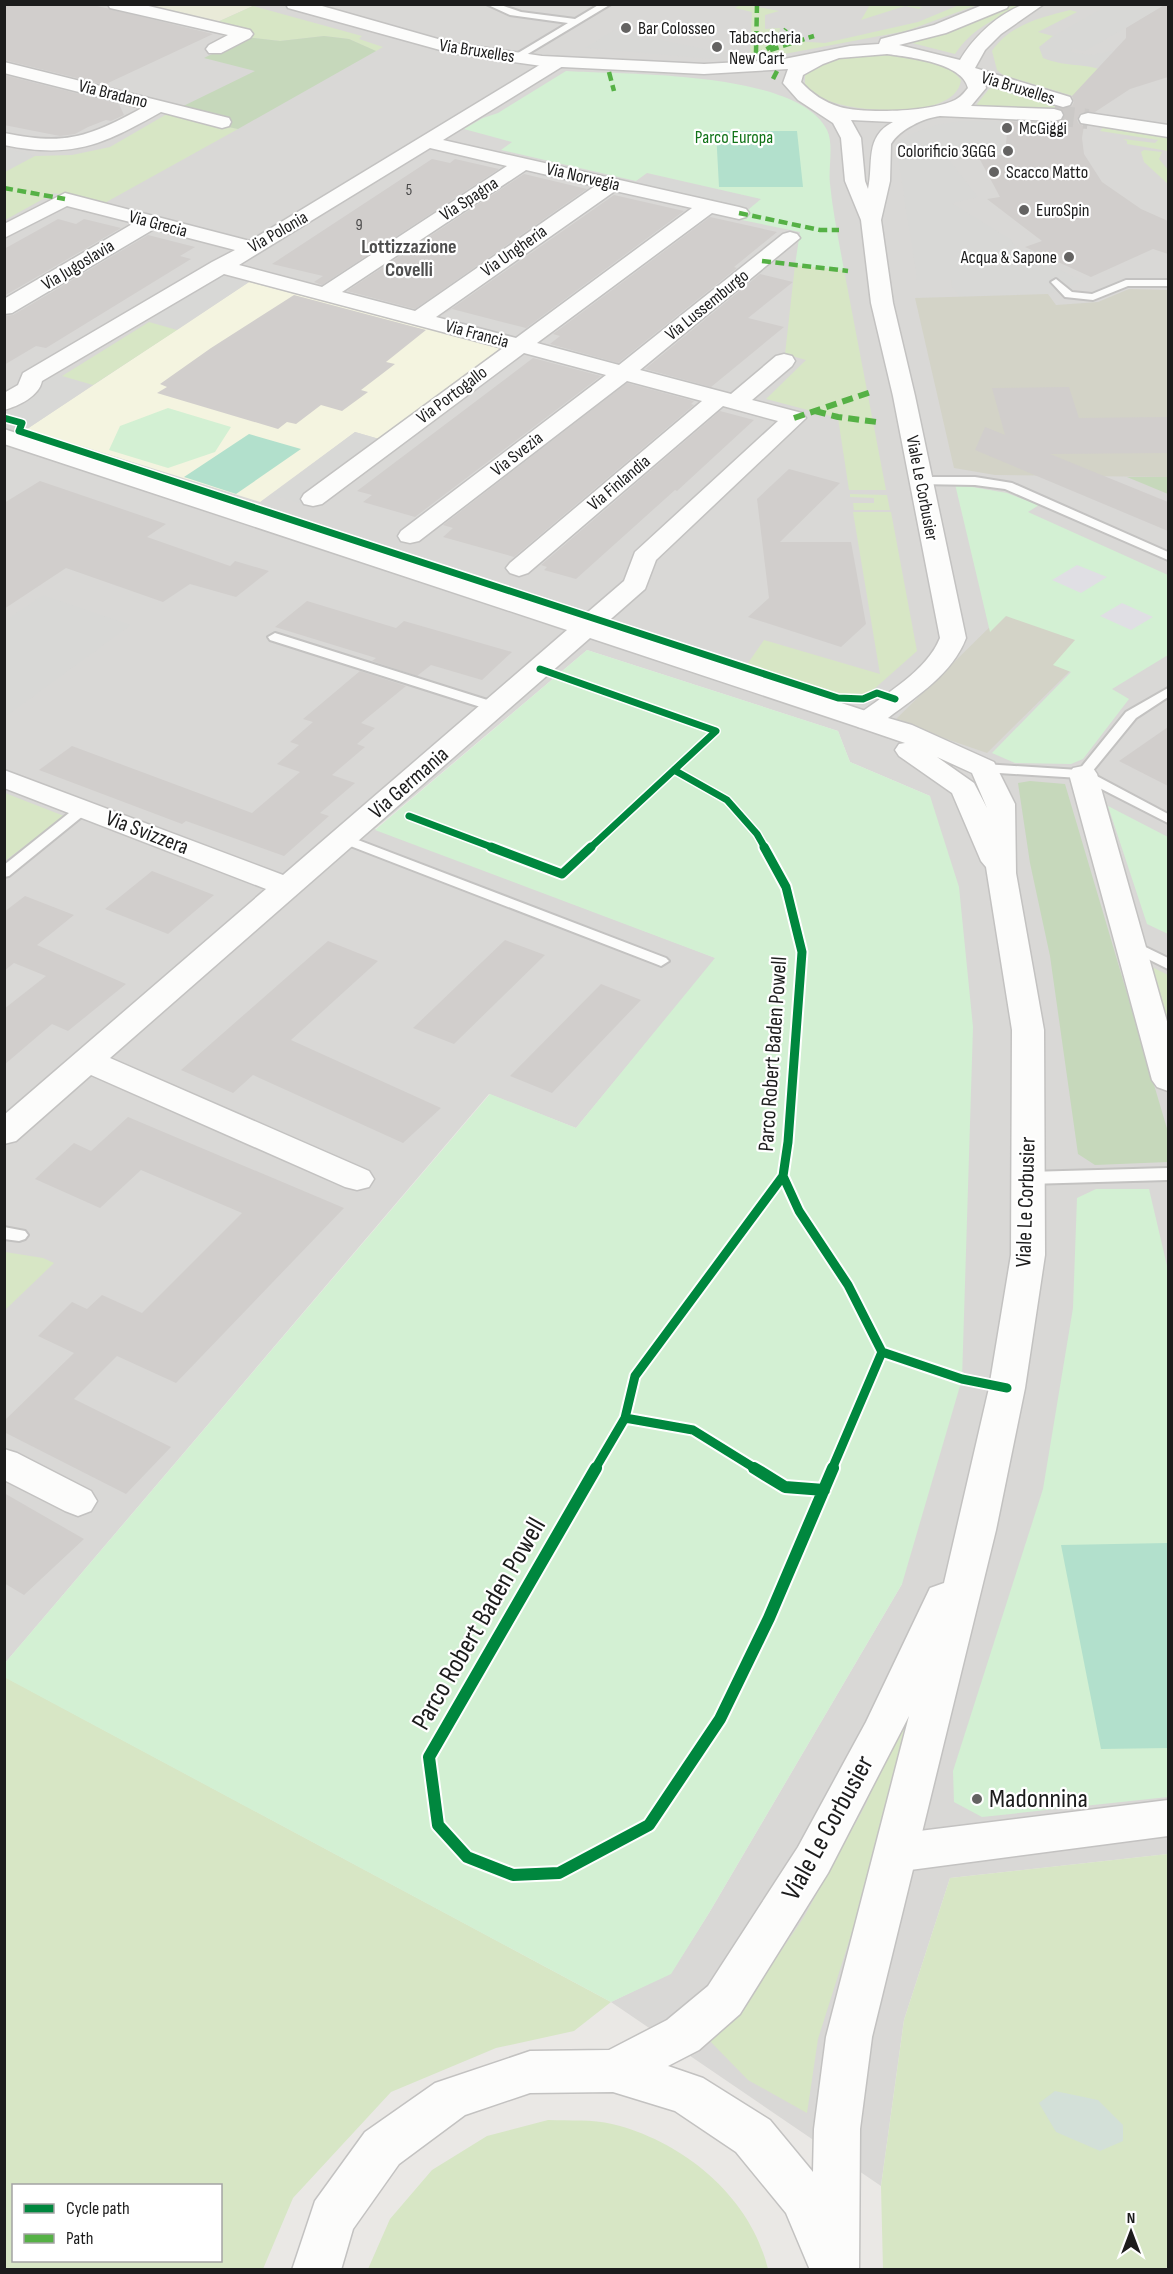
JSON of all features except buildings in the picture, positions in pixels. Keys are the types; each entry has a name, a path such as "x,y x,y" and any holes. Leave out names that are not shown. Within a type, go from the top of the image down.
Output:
{"street":[{"path":"116,4 244,33 215,49"},
{"name":"Via Bruxelles","path":"294,4 432,44 516,58 557,62 666,68 742,68 813,59 860,50 913,52 936,57 1059,108 931,112"},
{"path":"860,50 940,29 1001,4"},
{"path":"819,105 873,117 904,117 952,108 967,101 975,92 976,82 968,71 977,46 994,28 1036,4"},
{"path":"801,95 792,83 795,72 813,59"},
{"name":"Via Polonia","path":"4,403 29,388 31,378 251,248 557,62"},
{"name":"Via Bradano","path":"4,66 222,122"},
{"name":"Via Bruxelles","path":"666,68 757,82 801,95 819,105"},
{"name":"Viale Le Corbusier","path":"819,105 841,120 851,138 855,180 871,220 882,303 953,638 952,646 941,660 868,721 964,789 1001,873"},
{"path":"4,139 34,146 66,146 96,140 159,106"},
{"name":"Viale Le Corbusier","path":"871,220 880,181 881,144 894,129 931,112"},
{"path":"1168,120 1094,114 1168,131"},
{"name":"Via Norvegia","path":"427,142 739,213"},
{"name":"Via Spagna","path":"325,294 524,164"},
{"name":"Via Ungheria","path":"418,319 611,184"},
{"name":"Via Grecia","path":"6,230 65,199 251,248"},
{"name":"Via Portogallo","path":"313,499 708,206"},
{"name":"Via Jugoslavia","path":"4,308 151,222"},
{"name":"Via Lussemburgo","path":"622,373 790,238"},
{"name":"Via Francia","path":"219,266 794,418"},
{"path":"727,400 784,361"},
{"name":"Via Svezia","path":"410,536 622,373"},
{"name":"Via Finlandia","path":"519,568 727,400"},
{"name":"Via Germania","path":"4,1133 289,888 636,584 644,557 794,418"},
{"path":"4,436 868,721 902,730 984,768"},
{"name":"Viale Le Corbusier","path":"834,2270 837,2129 849,2037 977,1530 1007,1388 1028,1255 1028,1029 1001,873 1001,804 984,768"},
{"path":"1083,774 1168,1080"},
{"name":"Via Svizzera","path":"4,778 289,888"},
{"path":"88,1061 357,1179"},
{"path":"4,1463 78,1501"},
{"name":"Viale Le Corbusier","path":"613,2070 683,2035 724,2000 748,1966 813,1860 877,1741 977,1530"},
{"path":"895,1853 1168,1818"},
{"name":"Viale Le Corbusier","path":"316,2270 332,2218 382,2148 451,2098 530,2072 613,2070 687,2093 753,2136 803,2197 834,2270"}],"lane":[{"path":"490,4 500,10 515,14 576,22"},
{"path":"516,58 607,4"},
{"path":"1056,282 1069,295 1093,297 1126,283 1168,284"},
{"path":"921,482 975,482 1008,486 1168,556"},
{"path":"275,637 495,707"},
{"path":"1083,774 1131,715 1168,692"},
{"path":"984,768 1083,774 1168,819"},
{"path":"4,873 84,808"},
{"path":"345,839 661,961"},
{"path":"1131,945 1168,964"},
{"path":"1028,1178 1168,1173"}],"shaded area":[{"path":"140,4 248,4 253,6 213,24"},
{"path":"5,5 1168,5 1168,1854 950,1878 904,2020 881,2186 611,2002 671,1973 709,1913 902,1584 930,796 850,762 838,731 587,650 375,829 716,958 576,1128 489,1094 5,1663"},
{"path":"1108,5 1166,5 1085,51 1073,48 1071,51 1092,55 1168,40 1168,55 1126,62 1103,71 1095,67 1067,66 1043,58 1038,49 1045,41"},
{"path":"614,30 723,53 713,59 585,48"},
{"path":"324,36 349,39 376,51 238,129 167,114 255,71 204,58 246,37 280,41"},
{"path":"961,121 1000,121 1002,154 946,156 978,197 952,203 1010,239 1017,249 1083,281 1048,294 960,297 952,287 951,280 917,280 896,144 910,134 936,125"},
{"path":"5,148 35,156 5,172"},
{"path":"650,175 762,199 750,208 638,184"},
{"path":"201,270 249,282 177,330 127,316"},
{"path":"249,282 501,348 379,439 355,432 260,502 27,429"},
{"path":"1129,289 1168,290 1168,477 995,475 954,468 915,298 1048,294 1056,305 1098,302"},
{"path":"43,370 93,385 27,429 29,422 5,414 4,392"},
{"path":"355,432 400,445 314,507 271,495"},
{"path":"1127,477 1168,477 1168,494"},
{"path":"1077,565 1107,577 1081,593 1052,580"},
{"path":"43,595 131,625 5,717 5,621"},
{"path":"1122,603 1153,617 1131,630 1100,616"},
{"path":"1003,614 1078,639 1071,670 987,753 894,721"},
{"path":"1030,781 1065,784 1168,1132 1168,1162 1095,1165 1078,1154 1050,956 1030,863 1018,783"},
{"path":"1055,2091 1098,2100 1123,2125 1123,2141 1100,2151 1056,2132 1039,2103"}],"green space":[{"path":"742,4 779,11 765,15 765,29 780,28 778,40 825,43 918,22 959,5 977,5 906,31 750,59 752,12 735,8"},
{"path":"870,5 899,5 922,7 919,9 905,6 861,20"},
{"path":"1014,5 1023,5 977,30 955,54 912,43 947,33"},
{"path":"253,6 362,36 359,39 383,47 376,51 349,39 324,36 280,41 246,37 253,33 213,24"},
{"path":"1070,10 1077,12 1038,32 1053,36 1039,47 1043,58 1104,71 1126,62 1168,55 1168,61 1073,96 1003,75 997,70 992,51 1007,35 1037,19"},
{"path":"899,53 949,69 961,80 955,93 943,102 925,107 883,110 845,106 832,102 817,95 805,84 805,74 814,66 837,57"},
{"name":"Parco Europa","path":"566,71 666,76 747,86 782,96 810,110 827,130 829,136 830,184 844,270 795,265 800,232 737,219 761,199 647,173 636,181 501,150 512,142 464,129 483,118 498,113"},
{"path":"996,87 1061,105 1057,110 977,108 977,104 989,89"},
{"path":"167,114 238,129 101,205 54,193 5,220 5,172 35,156 72,155 110,147"},
{"path":"1103,128 1168,138 1168,151 1127,144 1127,141 1123,139 1155,143 1158,140 1100,131"},
{"path":"716,131 797,131 803,187 719,187"},
{"path":"1144,150 1162,152 1159,159 1168,170 1168,184 1144,162 1141,152"},
{"path":"795,265 844,270 886,490 849,490 838,418 766,399 806,360 785,354"},
{"path":"149,322 177,330 93,385 62,376"},
{"path":"168,408 231,427 215,452 168,468 109,450 120,426"},
{"path":"249,434 301,449 236,494 184,477"},
{"path":"955,484 1007,493 1039,505 1028,512 1168,575 1168,655 1112,689 1129,699 1083,759 1071,764 1015,763 992,753 1071,672 1053,665 1075,640 1006,616 990,632"},
{"path":"850,494 887,495 890,510 854,510 853,503 874,503 874,498 850,497"},
{"path":"853,512 891,512 917,651 865,697 836,696 746,666 764,640 880,674"},
{"path":"587,650 838,731 850,762 930,796 959,887 973,1027 962,1379 902,1584 671,1974 611,2002 4,1677 5,1663 490,1094 576,1128 715,958 375,830"},
{"path":"5,793 64,816 5,861"},
{"path":"1108,806 1168,837 1168,934 1147,924"},
{"path":"1152,967 1168,975 1168,1020"},
{"path":"1096,1189 1149,1189 1168,1270 1168,1797 982,1817 954,1802 953,1771 1043,1489 1073,1308 1077,1198"},
{"path":"5,1252 43,1258 54,1263 5,1310"},
{"path":"1168,1543 1168,1748 1101,1749 1061,1545"},
{"path":"4,1677 611,2002 574,2031 496,2048 391,2092 293,2198 263,2269 5,2269"},
{"path":"898,1727 915,1733 818,2039 807,2113 748,2080 708,2039 739,2013 804,1917 866,1804"},
{"path":"1168,1854 1168,2269 883,2270 881,2186 904,2020 950,1878"},
{"path":"548,2120 605,2122 638,2132 688,2158 730,2196 746,2218 759,2243 768,2269 368,2269 390,2219 432,2170 487,2136"}],"tunnel":[{"path":"1054,115 1088,119"}],"marked path":[{"path":"757,4 756,52 770,58"},
{"path":"741,57 749,57 768,50 786,29"},
{"path":"770,50 814,36"},
{"path":"773,79 779,67"},
{"path":"609,72 614,91"},
{"path":"4,188 65,199"},
{"path":"739,213 820,230 839,230"},
{"path":"762,261 848,271"},
{"path":"794,418 871,392"},
{"path":"815,411 838,417 877,422"}],"cycle path":[{"path":"4,418 22,423 19,431 838,698 863,699 877,693 895,699"},
{"path":"409,816 562,874 716,731 540,669"},
{"name":"Parco Robert Baden Powell","path":"674,770 727,800 757,834 786,887 802,952 788,1142 783,1176 635,1376 625,1418 525,1587 429,1757 438,1825 467,1857 513,1875 559,1873 649,1825 720,1719 769,1618 882,1352"},
{"path":"783,1176 799,1211 848,1285 882,1352 962,1379 1007,1388"},
{"path":"625,1418 693,1430 785,1487 824,1490"}],"place":[{"name":"Bar Colosseo","path":"626,28"},
{"name":"Tabaccheria New Cart","path":"717,47"},
{"name":"McGiggi","path":"1007,128"},
{"name":"Colorificio 3GGG","path":"1008,151"},
{"name":"Scacco Matto","path":"994,172"},
{"name":"EuroSpin","path":"1024,210"},
{"name":"Acqua & Sapone","path":"1069,257"},
{"name":"Madonnina","path":"977,1799"}],"district":[{"name":"Lottizzazione Covelli","path":"409,258"}]}
